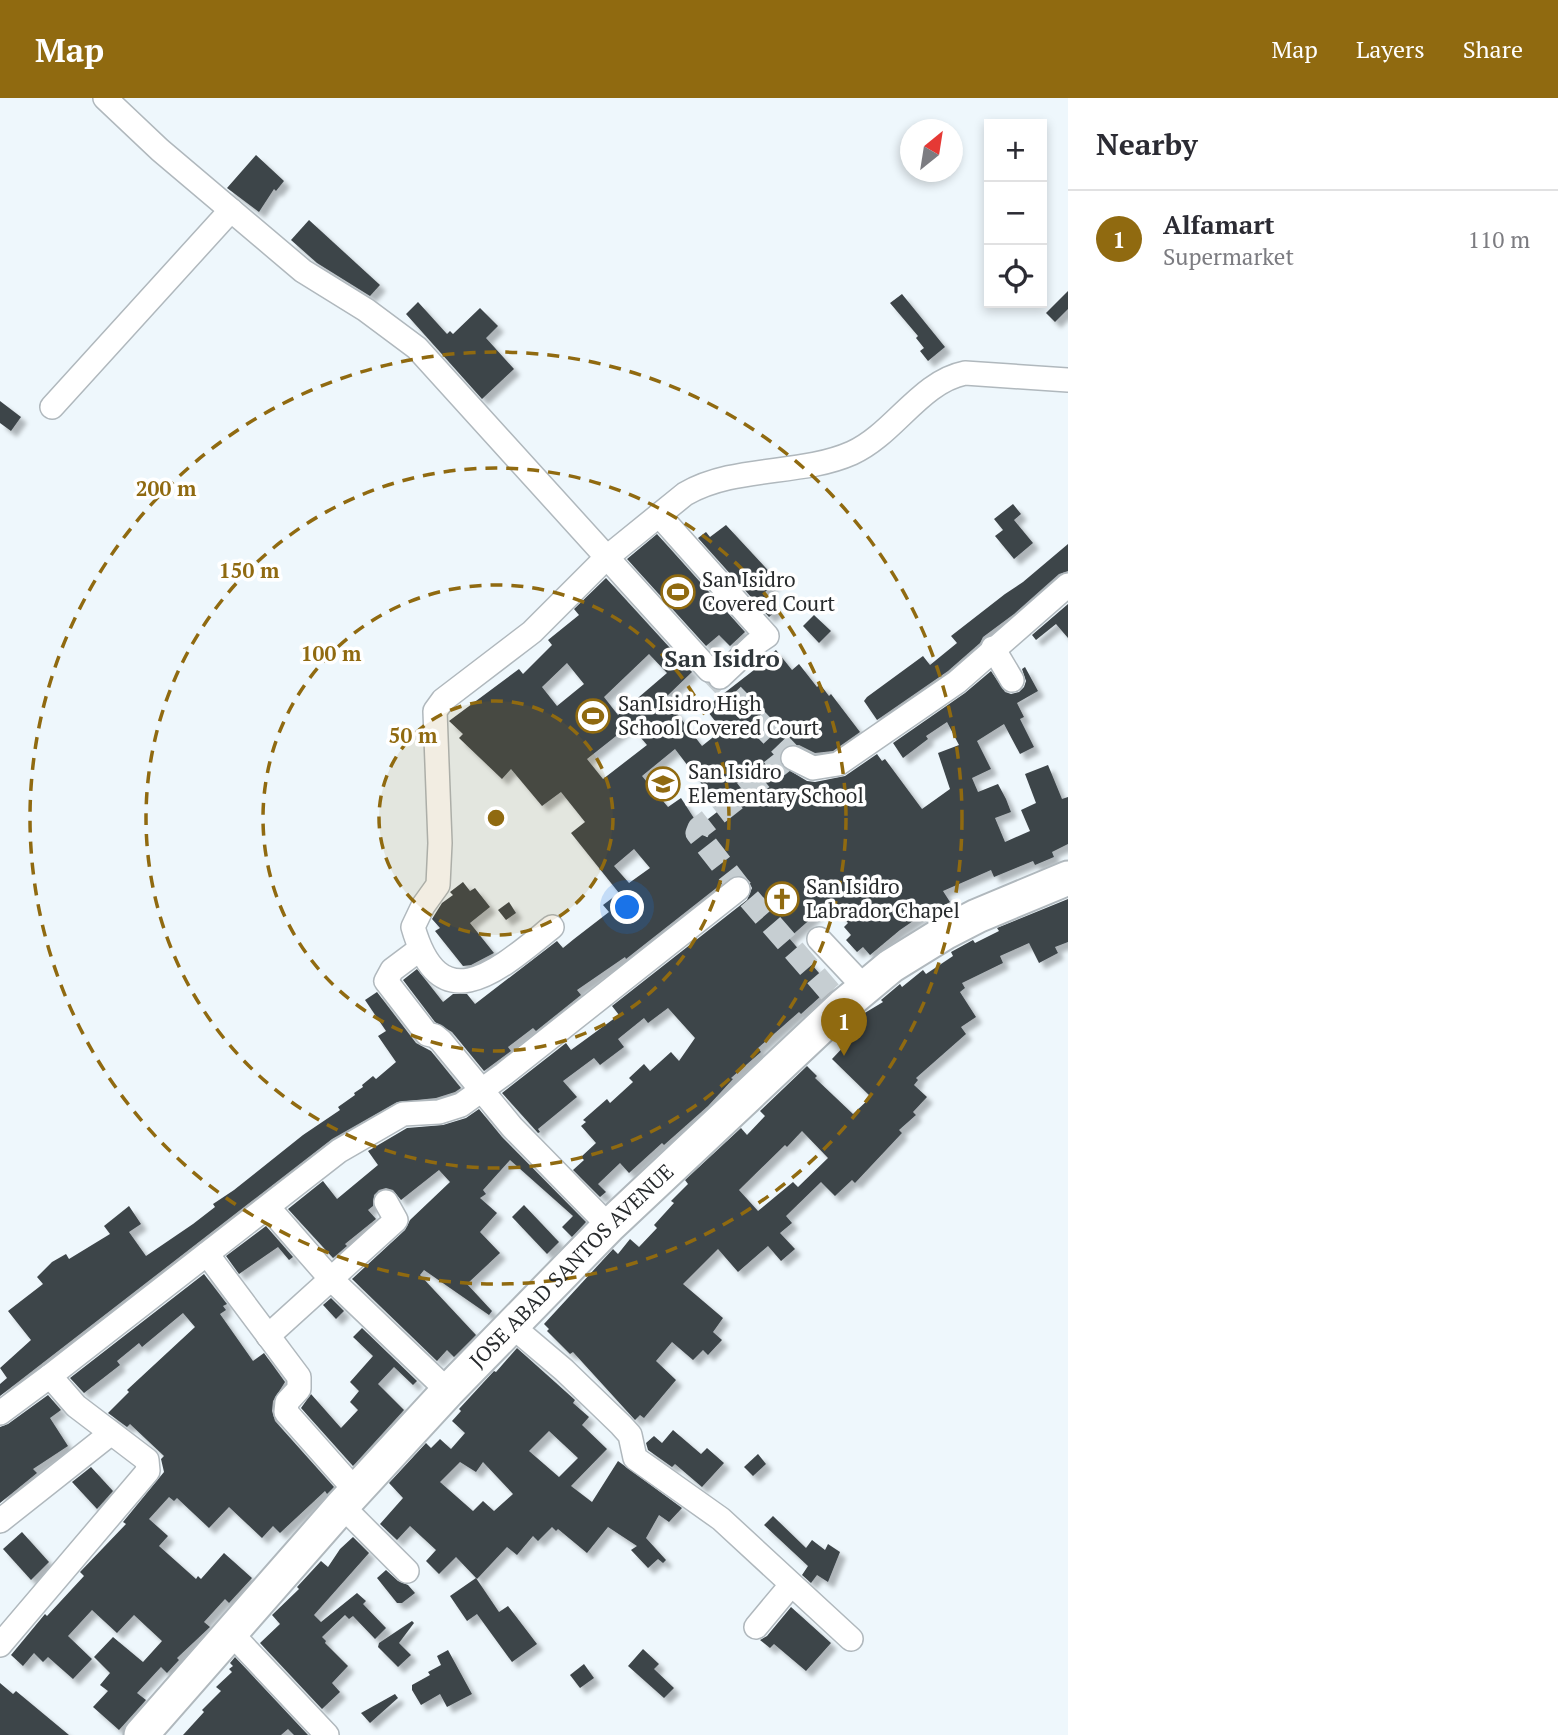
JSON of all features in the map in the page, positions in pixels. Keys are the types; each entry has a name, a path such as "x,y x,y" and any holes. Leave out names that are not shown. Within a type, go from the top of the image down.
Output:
{"highway":[{"name":"JOSE ABAD SANTOS AVENUE","path":"141,1735 448,1391 609,1226 846,995 957,926 1068,877"}],"street":[{"path":"105,98 160,150 303,271 366,310 416,348 715,674 767,636 659,515"},
{"path":"52,407 231,210"},
{"path":"552,927 505,964 487,975 471,979 452,981 442,977 420,950 413,927 423,906 438,885 440,862 435,711 450,694 548,619 606,558 685,494 711,482 821,462 855,452 893,424 940,382 951,376 965,373 1068,380"},
{"path":"793,758 813,768 838,764 957,682 1068,585"},
{"path":"993,649 1012,680"},
{"path":"0,1413 339,1151 403,1114 450,1110 461,1105 738,889"},
{"path":"818,939 846,995"},
{"path":"420,950 392,970 386,981 427,1034 441,1041 512,1127 609,1226"},
{"path":"268,1336 396,1220 386,1202"},
{"path":"268,1207 330,1278 448,1391"},
{"path":"207,1254 299,1377 299,1389 287,1402 286,1412 349,1499 407,1570"},
{"path":"512,1326 564,1370 621,1425 630,1436 635,1458 721,1519 851,1639"},
{"path":"0,1645 148,1471 147,1460 76,1406 50,1376"},
{"path":"0,1521 110,1434"},
{"path":"756,1627 791,1584"},
{"path":"231,1633 327,1735"}],"building":[{"path":"256,155 284,181 276,191 274,189 259,212 227,188"},
{"path":"309,220 380,285 370,296 317,263 291,240"},
{"path":"1068,291 1068,309 1055,322 1046,313"},
{"path":"902,294 945,347 928,361 920,351 924,348 916,338 918,336 890,303"},
{"path":"418,302 447,334 450,331 453,334 480,308 498,326 486,338 514,369 482,399 406,314"},
{"path":"0,401 21,417 11,431 0,423"},
{"path":"1013,504 1021,514 1014,520 1033,543 1014,559 995,536 1003,530 994,519"},
{"path":"726,525 777,580 763,594 777,610 769,617 698,538 706,532 710,537"},
{"name":"San Isidro Covered Court","path":"657,534 745,632 730,646 719,635 706,646 627,559"},
{"path":"1068,544 1068,571 1059,574 983,637 980,643 948,671 877,720 864,701 867,697 923,656 930,665 957,643 951,636"},
{"path":"606,578 692,672 665,698 702,746 722,730 705,708 776,650 792,670 799,664 817,687 820,684 829,696 831,694 860,732 833,751 815,753 799,745 786,746 779,758 782,766 807,781 815,782 845,776 877,754 882,761 885,759 922,809 950,789 938,753 959,745 947,722 926,736 928,739 903,758 893,743 965,693 991,671 1005,692 1019,692 1026,681 1022,669 1025,667 1038,691 1017,703 1024,717 1020,719 1034,747 1020,754 1004,724 977,741 991,769 972,778 978,792 998,784 1006,799 1011,812 995,818 1005,842 1030,831 1021,810 1036,803 1025,774 1048,765 1062,799 1068,797 1068,844 1052,852 1054,857 1035,865 1033,861 994,877 991,870 943,891 950,902 934,911 932,908 870,955 863,947 857,952 846,940 851,935 844,927 848,923 832,904 823,908 789,938 831,987 758,1048 761,1052 731,1078 733,1079 708,1106 664,1145 662,1143 629,1173 620,1163 598,1184 606,1192 600,1197 573,1170 584,1160 581,1157 596,1143 581,1126 586,1122 583,1120 607,1099 610,1103 633,1082 629,1078 644,1064 650,1071 671,1052 679,1061 695,1038 668,1008 648,1023 644,1018 618,1039 624,1047 600,1065 594,1058 563,1081 577,1097 538,1129 540,1132 538,1133 502,1093 566,1043 571,1050 619,1015 612,1006 747,900 752,888 748,880 737,875 729,878 626,959 625,957 577,990 581,995 536,1031 533,1028 508,1047 511,1051 484,1071 452,1032 435,1022 403,980 417,969 443,1002 453,994 467,994 475,1004 557,941 563,948 609,912 603,905 619,893 571,833 585,822 561,792 542,806 511,769 502,779 459,738 463,734 449,721 519,669 523,674 552,645 548,640 579,615 574,609","holes":["649,654 667,673 618,715 604,697","567,663 584,684 557,706 542,687","630,725 647,745 603,779 587,759","675,749 721,809 699,826 681,798 668,807 642,776","634,849 650,868 629,883 614,866"]},
{"path":"1068,604 1068,638 1056,624 1036,640 1032,635"},
{"path":"814,615 831,631 819,643 803,626"},
{"path":"463,882 470,891 475,888 490,907 470,923 494,953 471,965 463,966 435,931 440,928 432,919 442,903 453,895 450,892"},
{"path":"1068,899 1068,942 1055,947 1058,953 1039,963 1029,943 1000,956 1003,963 962,983 965,988 960,992 976,1017 961,1027 966,1034 916,1078 918,1080 914,1085 927,1097 913,1112 916,1115 899,1130 902,1133 855,1183 852,1180 835,1196 821,1182 786,1216 792,1223 780,1233 795,1249 781,1261 768,1246 738,1272 718,1249 683,1284 723,1318 713,1332 722,1340 708,1355 703,1350 693,1360 672,1342 656,1361 676,1380 644,1418 640,1415 635,1420 573,1352 570,1354 547,1331 549,1329 544,1324 613,1249 618,1254 630,1239 639,1247 657,1228 654,1225 674,1203 671,1201 688,1184 685,1180 741,1128 747,1135 765,1116 760,1111 807,1066 817,1076 815,1078 853,1114 871,1097 832,1059 849,1041 842,1033 863,1014 883,1002 881,1000 900,984 902,987 923,970 926,974 953,956 951,952 973,940 975,943 999,931 997,928","holes":["802,1131 828,1158 798,1187 793,1182 758,1211 739,1190"]},
{"path":"509,902 516,913 506,920 498,910"},
{"path":"377,992 416,1043 431,1051 461,1088 436,1098 397,1102 332,1139 0,1396 0,1384 7,1378 0,1368 31,1340 8,1311 43,1284 37,1277 52,1262 66,1254 69,1259 110,1234 104,1226 129,1206 141,1224 129,1232 146,1256 193,1224 215,1207 213,1204 340,1110 338,1107 355,1095 362,1085 373,1076 376,1079 396,1062 378,1036 386,1031 365,1000"},
{"path":"479,1109 502,1137 586,1222 572,1237 562,1227 573,1216 510,1160 483,1190 486,1194 480,1198 497,1213 480,1232 500,1253 467,1284 492,1311 489,1315 424,1270 420,1275 476,1335 454,1357 447,1350 437,1361 352,1279 405,1230 410,1220 450,1182 439,1170 401,1200 393,1190 379,1190 374,1195 373,1206 368,1210 376,1219 345,1244 347,1246 333,1258 288,1209 323,1181 337,1199 378,1165 368,1151 407,1128 443,1125 466,1118"},
{"path":"524,1205 559,1242 547,1254 512,1217"},
{"path":"266,1226 293,1257 289,1260 278,1247 239,1274 226,1256"},
{"path":"204,1274 227,1304 223,1306 226,1310 220,1314 253,1361 264,1353 285,1382 273,1401 275,1421 334,1487 327,1494 325,1491 280,1533 273,1526 262,1538 229,1507 209,1528 177,1498 174,1501 169,1497 149,1519 168,1536 159,1546 196,1579 198,1576 201,1579 224,1553 252,1578 229,1603 225,1599 204,1622 210,1627 177,1658 179,1660 167,1673 161,1667 137,1693 146,1700 119,1730 93,1707 108,1691 100,1685 110,1673 94,1657 113,1637 143,1662 162,1641 134,1615 117,1633 92,1610 68,1636 92,1659 73,1679 48,1657 43,1662 34,1653 23,1666 11,1655 45,1614 47,1616 84,1576 80,1572 126,1524 123,1522 164,1472 161,1459 164,1456 130,1424 127,1427 108,1413 129,1392 127,1390 195,1327 183,1313 142,1347 139,1343 117,1361 120,1365 84,1393 70,1378"},
{"path":"331,1298 344,1311 336,1319 323,1305"},
{"path":"362,1328 417,1381 413,1385 394,1367 378,1384 404,1410 353,1466 301,1408 311,1394 341,1428 358,1410 350,1402 359,1391 350,1382 373,1356 353,1337"},
{"path":"517,1348 575,1400 573,1403 589,1417 582,1425 607,1449 571,1486 592,1502 618,1461 682,1508 669,1522 659,1515 646,1538 666,1560 663,1563 658,1559 648,1568 631,1550 637,1546 608,1527 587,1553 552,1527 538,1541 533,1536 517,1555 507,1547 477,1579 456,1557 439,1574 426,1561 436,1550 410,1526 397,1540 380,1524 403,1498 389,1483 426,1443 431,1448 440,1439 451,1449 465,1433 452,1421 461,1411 459,1409 494,1371 496,1372","holes":["549,1431 578,1458 559,1477 529,1451","460,1462 476,1472 483,1462 513,1494 494,1511 483,1501 473,1511 440,1482"]},
{"path":"48,1395 61,1410 50,1418 68,1446 33,1469 37,1473 0,1503 0,1427"},
{"path":"673,1430 701,1454 707,1448 724,1463 702,1487 675,1464 672,1467 648,1450 646,1443 654,1436 662,1443"},
{"path":"758,1454 766,1464 753,1476 744,1467"},
{"path":"91,1467 113,1491 97,1509 72,1482"},
{"path":"773,1516 806,1548 812,1540 825,1550 828,1544 840,1552 828,1582 817,1575 811,1583 802,1575 808,1566 764,1525"},
{"path":"22,1532 49,1562 31,1580 3,1549"},
{"path":"353,1537 369,1553 314,1615 321,1622 357,1593 366,1601 363,1604 386,1628 375,1639 353,1616 349,1619 345,1615 322,1637 348,1666 332,1683 340,1692 322,1709 260,1643 280,1624 272,1615 299,1589 297,1587 321,1561 328,1567 340,1549"},
{"path":"386,1570 415,1593 402,1603 397,1603 377,1578"},
{"path":"476,1578 499,1612 508,1606 537,1644 512,1662 477,1614 467,1621 450,1596"},
{"path":"791,1607 831,1643 806,1671 774,1644 770,1648 760,1640 767,1636"},
{"path":"412,1621 414,1623 399,1643 411,1655 398,1667 378,1647 379,1643"},
{"path":"643,1649 659,1664 654,1669 674,1688 664,1698 628,1666"},
{"path":"448,1650 472,1694 447,1707 440,1694 421,1705 412,1685 441,1665 437,1656"},
{"path":"235,1657 308,1735 294,1735 288,1729 281,1735 183,1735 221,1691 216,1687 232,1672 229,1669 233,1666 230,1663"},
{"path":"584,1664 594,1678 580,1688 570,1675"},
{"path":"0,1683 13,1694 16,1691 69,1735 0,1735"},
{"path":"395,1694 398,1698 370,1723 361,1713"}],"tunnel":[{"path":"709,670 793,758"},
{"path":"789,757 699,828 697,833 740,888 830,992"}],"place":[{"name":"San Isidro Covered Court","path":"678,592"},
{"name":"San Isidro High School Covered Court","path":"593,716"},
{"name":"San Isidro Elementary School","path":"663,784"},
{"name":"San Isidro Labrador Chapel","path":"782,899"},
{"name":"Alfamart","path":"844,1056"}],"district":[{"name":"San Isidro","path":"722,659"}]}
